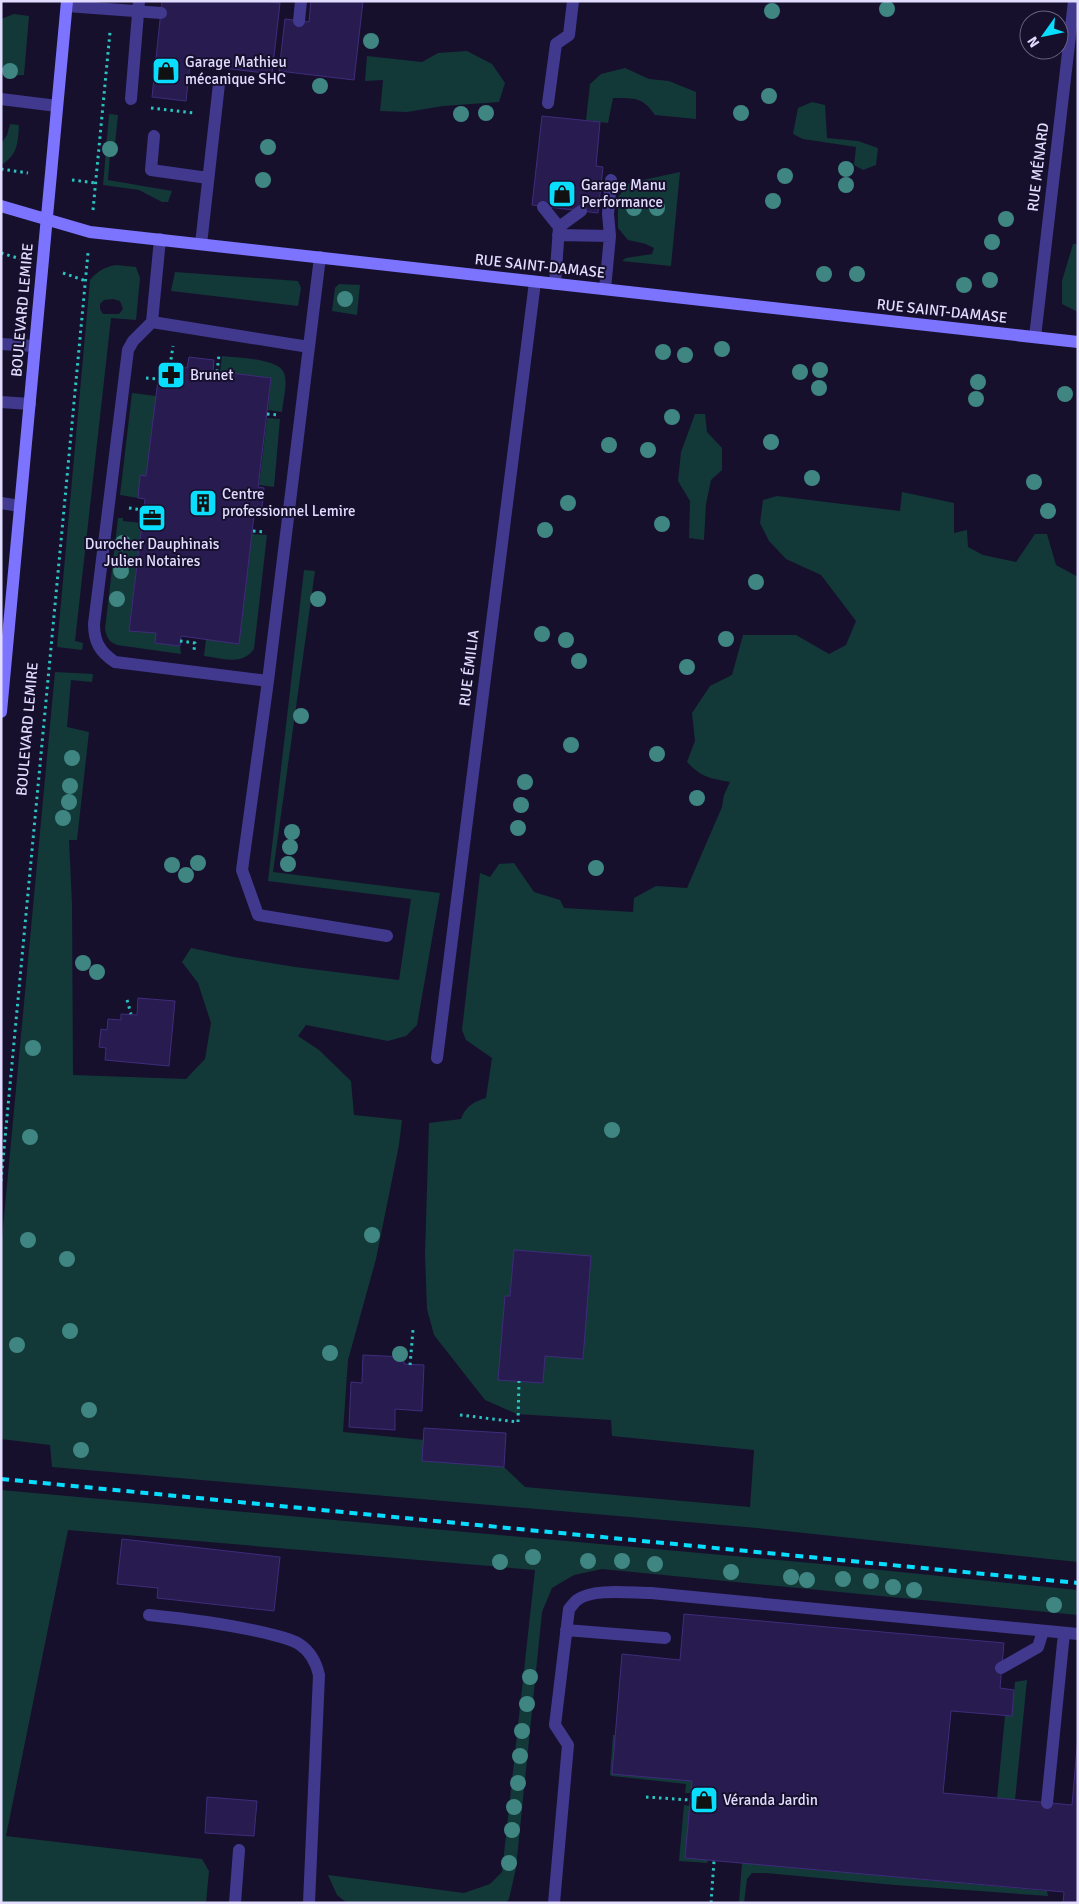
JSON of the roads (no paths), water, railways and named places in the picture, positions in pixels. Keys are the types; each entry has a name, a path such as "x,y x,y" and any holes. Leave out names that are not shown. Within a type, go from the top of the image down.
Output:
{"street":[{"path":"299,21 301,1"},
{"path":"548,103 556,44 569,35 573,1"},
{"name":"RUE MÉNARD","path":"1035,337 1074,1"},
{"path":"67,3 112,9 138,6 161,13"},
{"name":"BOULEVARD LEMIRE","path":"1,712 67,3"},
{"path":"130,99 138,6"},
{"path":"200,244 219,84"},
{"path":"1,99 57,106"},
{"path":"154,136 151,170 208,178"},
{"path":"605,289 610,236 608,214 611,180"},
{"name":"RUE SAINT-DAMASE","path":"1,206 90,232 1078,342"},
{"path":"543,207 558,231 555,284"},
{"path":"558,231 581,211"},
{"path":"558,231 610,236"},
{"path":"160,239 152,322 133,341 128,350 94,636 107,656 115,662 268,681"},
{"path":"320,257 268,681 242,870 258,916 386,936"},
{"name":"RUE ÉMILIA","path":"437,1058 535,282"},
{"path":"152,322 309,347"},
{"path":"1,344 35,346"},
{"path":"1,402 30,404"},
{"path":"1,503 20,506"},
{"path":"554,1903 568,1745 555,1725 569,1609 575,1601 585,1595 602,1592 651,1593 1078,1634"},
{"path":"149,1615 192,1619 244,1628 283,1638 298,1643 310,1654 316,1664 319,1675 309,1903"},
{"path":"566,1630 664,1638"},
{"path":"1001,1668 1038,1647 1043,1630"},
{"path":"1047,1803 1064,1633"},
{"path":"235,1903 239,1850"}],"railway":[{"path":"1,1479 1078,1583"}],"place":[{"name":"Garage Mathieu mécanique SHC","path":"166,71"},
{"name":"Garage Manu Performance","path":"562,194"},
{"name":"Brunet","path":"171,375"},
{"name":"Centre professionnel Lemire","path":"203,503"},
{"name":"Durocher Dauphinais Julien Notaires","path":"152,518"},
{"name":"Véranda Jardin","path":"704,1800"}]}
